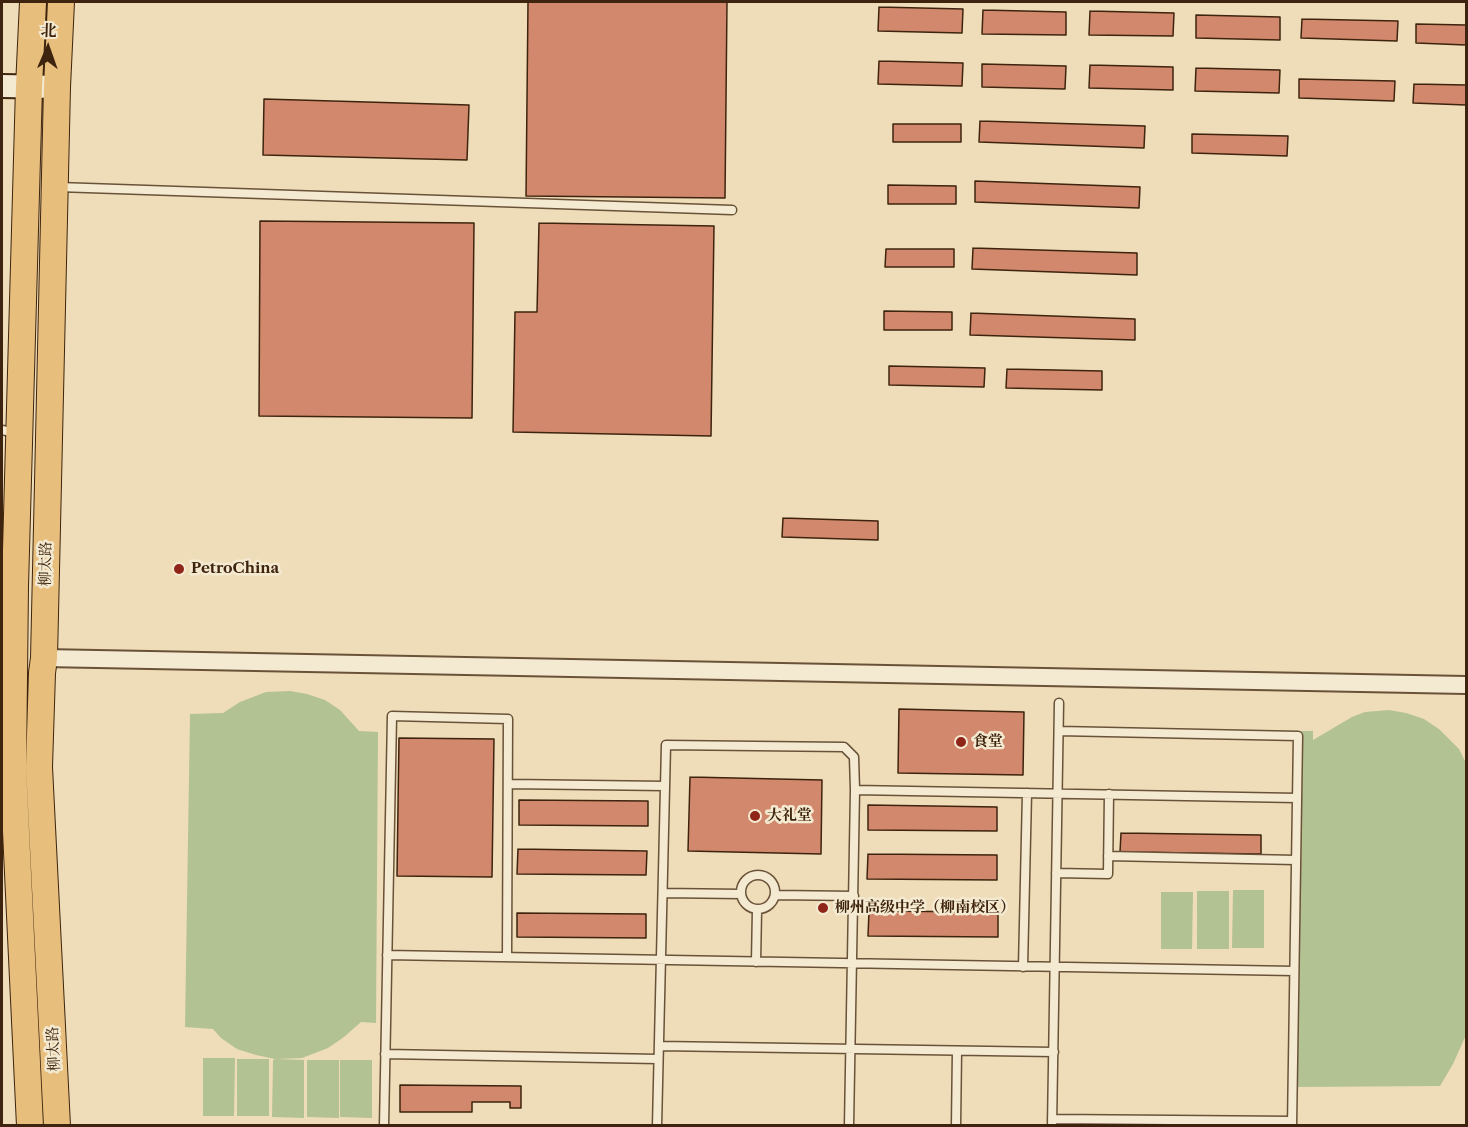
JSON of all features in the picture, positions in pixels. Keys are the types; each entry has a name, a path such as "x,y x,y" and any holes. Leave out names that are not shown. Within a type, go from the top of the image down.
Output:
{"main road":[{"name":"柳太路","path":"30,1125 7,767 15,586 10,432 33,2"},
{"name":"柳太路","path":"57,1125 39,767 44,658 61,2"}],"street":[{"path":"2,86 57,87"},
{"path":"44,658 1467,685"}],"lane":[{"path":"55,187 732,210"},
{"path":"1059,703 1052,1122 1292,1123 1298,736 1059,731"},
{"path":"384,1125 392,716 508,719 507,957"},
{"path":"657,1125 666,745 844,747 854,757 854,896 849,1125"},
{"path":"509,784 665,786"},
{"path":"855,789 1297,798"},
{"path":"1023,967 1027,792"},
{"path":"1056,873 1108,874 1109,794"},
{"path":"1108,856 1296,860"},
{"path":"753,875 765,876 773,884 775,895 770,904 757,910 744,903 741,887 753,875"},
{"path":"663,893 741,894"},
{"path":"775,895 854,896"},
{"path":"756,962 757,910"},
{"path":"387,955 1294,971"},
{"path":"659,1046 1054,1052"},
{"path":"956,1125 957,1051"},
{"path":"385,1054 658,1059"}],"green space":[{"path":"290,691 325,700 340,710 359,731 378,732 376,1023 361,1022 328,1048 302,1058 277,1059 304,1060 304,1118 272,1117 273,1060 275,1059 237,1049 213,1029 185,1027 190,714 223,713 240,702 266,692"},
{"path":"1389,710 1424,719 1439,729 1459,749 1466,763 1466,1035 1440,1086 1298,1087 1293,731 1313,731 1313,740 1352,717 1365,712"},
{"path":"1233,890 1264,890 1264,948 1232,948"},
{"path":"1197,891 1229,891 1229,949 1197,949"},
{"path":"1161,892 1193,892 1192,949 1161,949"},
{"path":"203,1058 235,1058 234,1116 203,1116"},
{"path":"237,1059 269,1059 269,1116 237,1116"},
{"path":"307,1060 339,1060 339,1118 307,1117"},
{"path":"340,1060 372,1060 372,1118 340,1117"}],"building":[{"path":"528,2 727,2 725,198 526,196"},
{"path":"879,7 963,9 962,33 878,31"},
{"path":"983,10 1066,12 1066,35 982,34"},
{"path":"1090,11 1174,13 1173,36 1089,35"},
{"path":"1196,15 1280,17 1280,40 1196,38"},
{"path":"1302,19 1398,21 1397,41 1301,38"},
{"path":"1416,24 1466,25 1466,45 1416,43"},
{"path":"879,61 963,63 962,86 878,84"},
{"path":"982,64 1066,66 1065,89 982,87"},
{"path":"1090,65 1173,67 1173,90 1089,88"},
{"path":"1196,68 1280,70 1279,93 1195,91"},
{"path":"1299,79 1395,81 1394,101 1299,98"},
{"path":"1414,84 1466,85 1466,105 1413,103"},
{"path":"264,99 469,105 467,160 263,155"},
{"path":"980,121 1145,126 1144,148 979,142"},
{"path":"893,124 961,124 961,142 893,142"},
{"path":"1192,134 1288,136 1287,156 1192,153"},
{"path":"975,181 1140,187 1139,208 975,202"},
{"path":"888,185 956,186 956,204 888,204"},
{"path":"260,221 474,223 472,418 259,416"},
{"path":"539,223 714,226 711,436 513,432 515,312 537,312"},
{"path":"973,248 1137,253 1137,275 972,269"},
{"path":"886,249 954,249 954,267 885,267"},
{"path":"884,311 952,312 952,330 884,330"},
{"path":"971,313 1135,319 1135,340 970,335"},
{"path":"889,366 985,368 984,387 889,385"},
{"path":"1007,369 1102,371 1102,390 1006,388"},
{"path":"783,518 878,521 878,540 782,537"},
{"name":"食堂","path":"899,709 1024,712 1023,775 898,773"},
{"path":"399,738 494,739 492,877 397,876"},
{"name":"大礼堂","path":"690,777 822,780 821,854 688,851"},
{"path":"519,800 648,801 648,826 519,825"},
{"path":"868,805 997,807 997,831 868,830"},
{"path":"1121,833 1261,835 1261,854 1120,852"},
{"path":"518,849 647,851 646,875 517,874"},
{"path":"868,854 997,855 997,880 867,879"},
{"path":"869,911 998,912 998,937 868,936"},
{"path":"517,913 646,914 646,938 517,937"},
{"path":"400,1085 521,1086 521,1108 510,1108 510,1102 472,1102 472,1112 400,1112"}],"place":[{"name":"PetroChina","path":"179,569"},
{"name":"食堂","path":"961,742"},
{"name":"大礼堂","path":"755,816"},
{"name":"柳州高级中学（柳南校区）","path":"823,908"}]}
